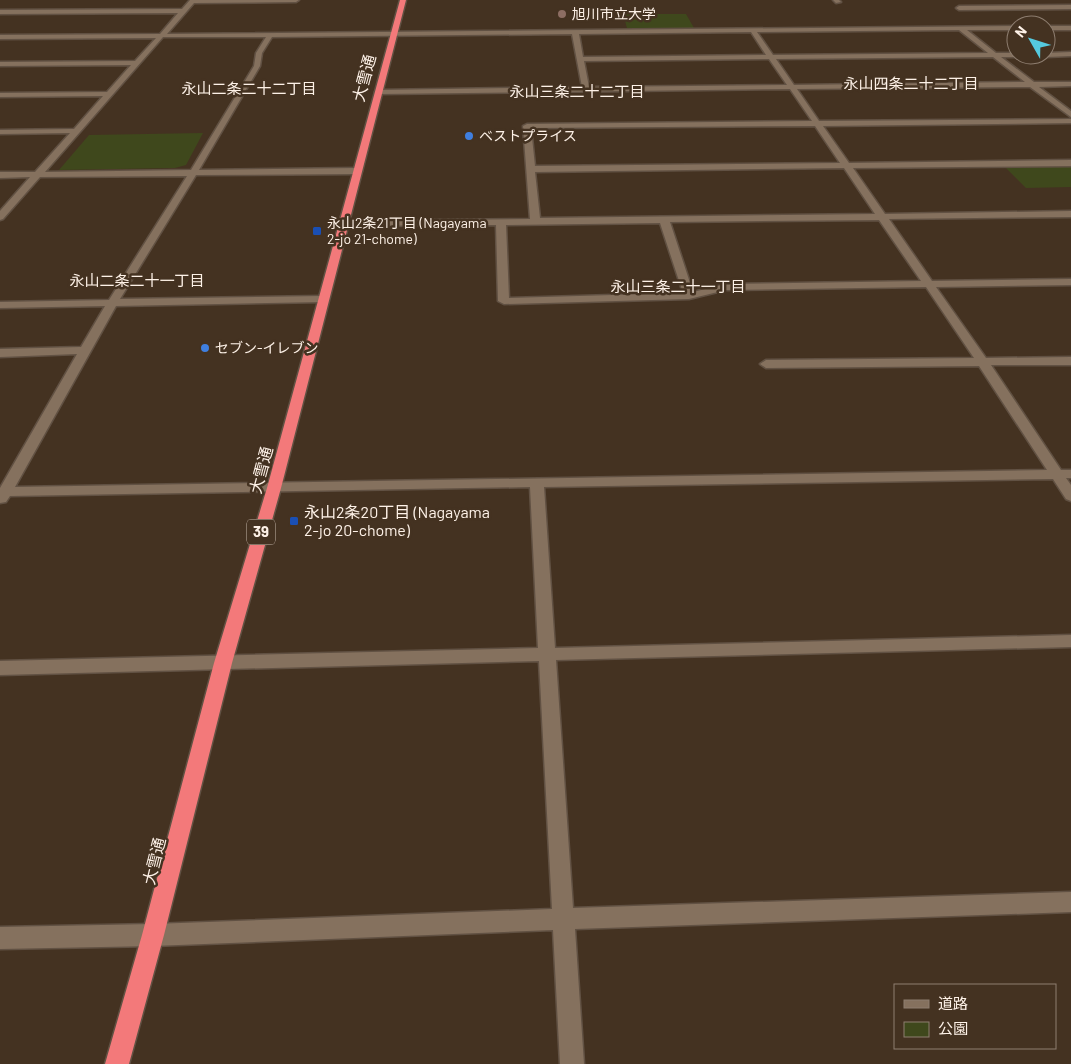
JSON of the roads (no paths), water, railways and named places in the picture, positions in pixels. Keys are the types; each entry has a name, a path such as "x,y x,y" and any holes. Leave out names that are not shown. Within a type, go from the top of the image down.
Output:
{"highway":[{"name":"大雪通","path":"117,1064 153,935 223,663 274,488 403,0"}],"street":[{"path":"0,217 192,0 296,0"},
{"path":"1066,0 1071,3"},
{"path":"966,13 957,6 1071,7"},
{"path":"0,12 184,10"},
{"path":"973,18 986,29"},
{"path":"0,37 1006,28"},
{"path":"1056,28 1071,28"},
{"path":"961,29 1071,115"},
{"path":"753,31 790,87 983,362 1071,496"},
{"path":"575,32 586,89"},
{"path":"2,495 112,302 194,172 257,66 259,53 270,35"},
{"path":"1056,55 1071,54"},
{"path":"580,59 1006,55"},
{"path":"0,64 136,63"},
{"path":"378,92 1071,84"},
{"path":"0,95 108,94"},
{"path":"535,220 527,126 1071,121"},
{"path":"0,132 75,131"},
{"path":"530,169 1071,162"},
{"path":"0,175 358,171"},
{"path":"344,224 1071,214"},
{"path":"664,220 689,296"},
{"path":"501,222 504,301 689,296 726,287 1071,282"},
{"path":"0,305 323,299"},
{"path":"0,353 86,350"},
{"path":"766,364 1071,361"},
{"path":"2,495 274,488 1071,474"},
{"path":"537,483 572,1064"},
{"path":"0,668 1071,641"},
{"path":"0,938 153,935 563,918 1071,902"}],"place":[{"name":"旭川市立大学","path":"562,14"},
{"name":"ベストプライス","path":"469,136"},
{"name":"永山2条21丁目 (Nagayama 2-jo 21-chome)","path":"317,231"},
{"name":"セブン-イレブン","path":"205,348"},
{"name":"永山2条20丁目 (Nagayama 2-jo 20-chome)","path":"294,521"}],"district":[{"name":"永山四条二十二丁目","path":"911,84"},
{"name":"永山二条二十二丁目","path":"249,89"},
{"name":"永山三条二十二丁目","path":"577,92"},
{"name":"永山二条二十一丁目","path":"137,281"},
{"name":"永山三条二十一丁目","path":"678,287"}]}
